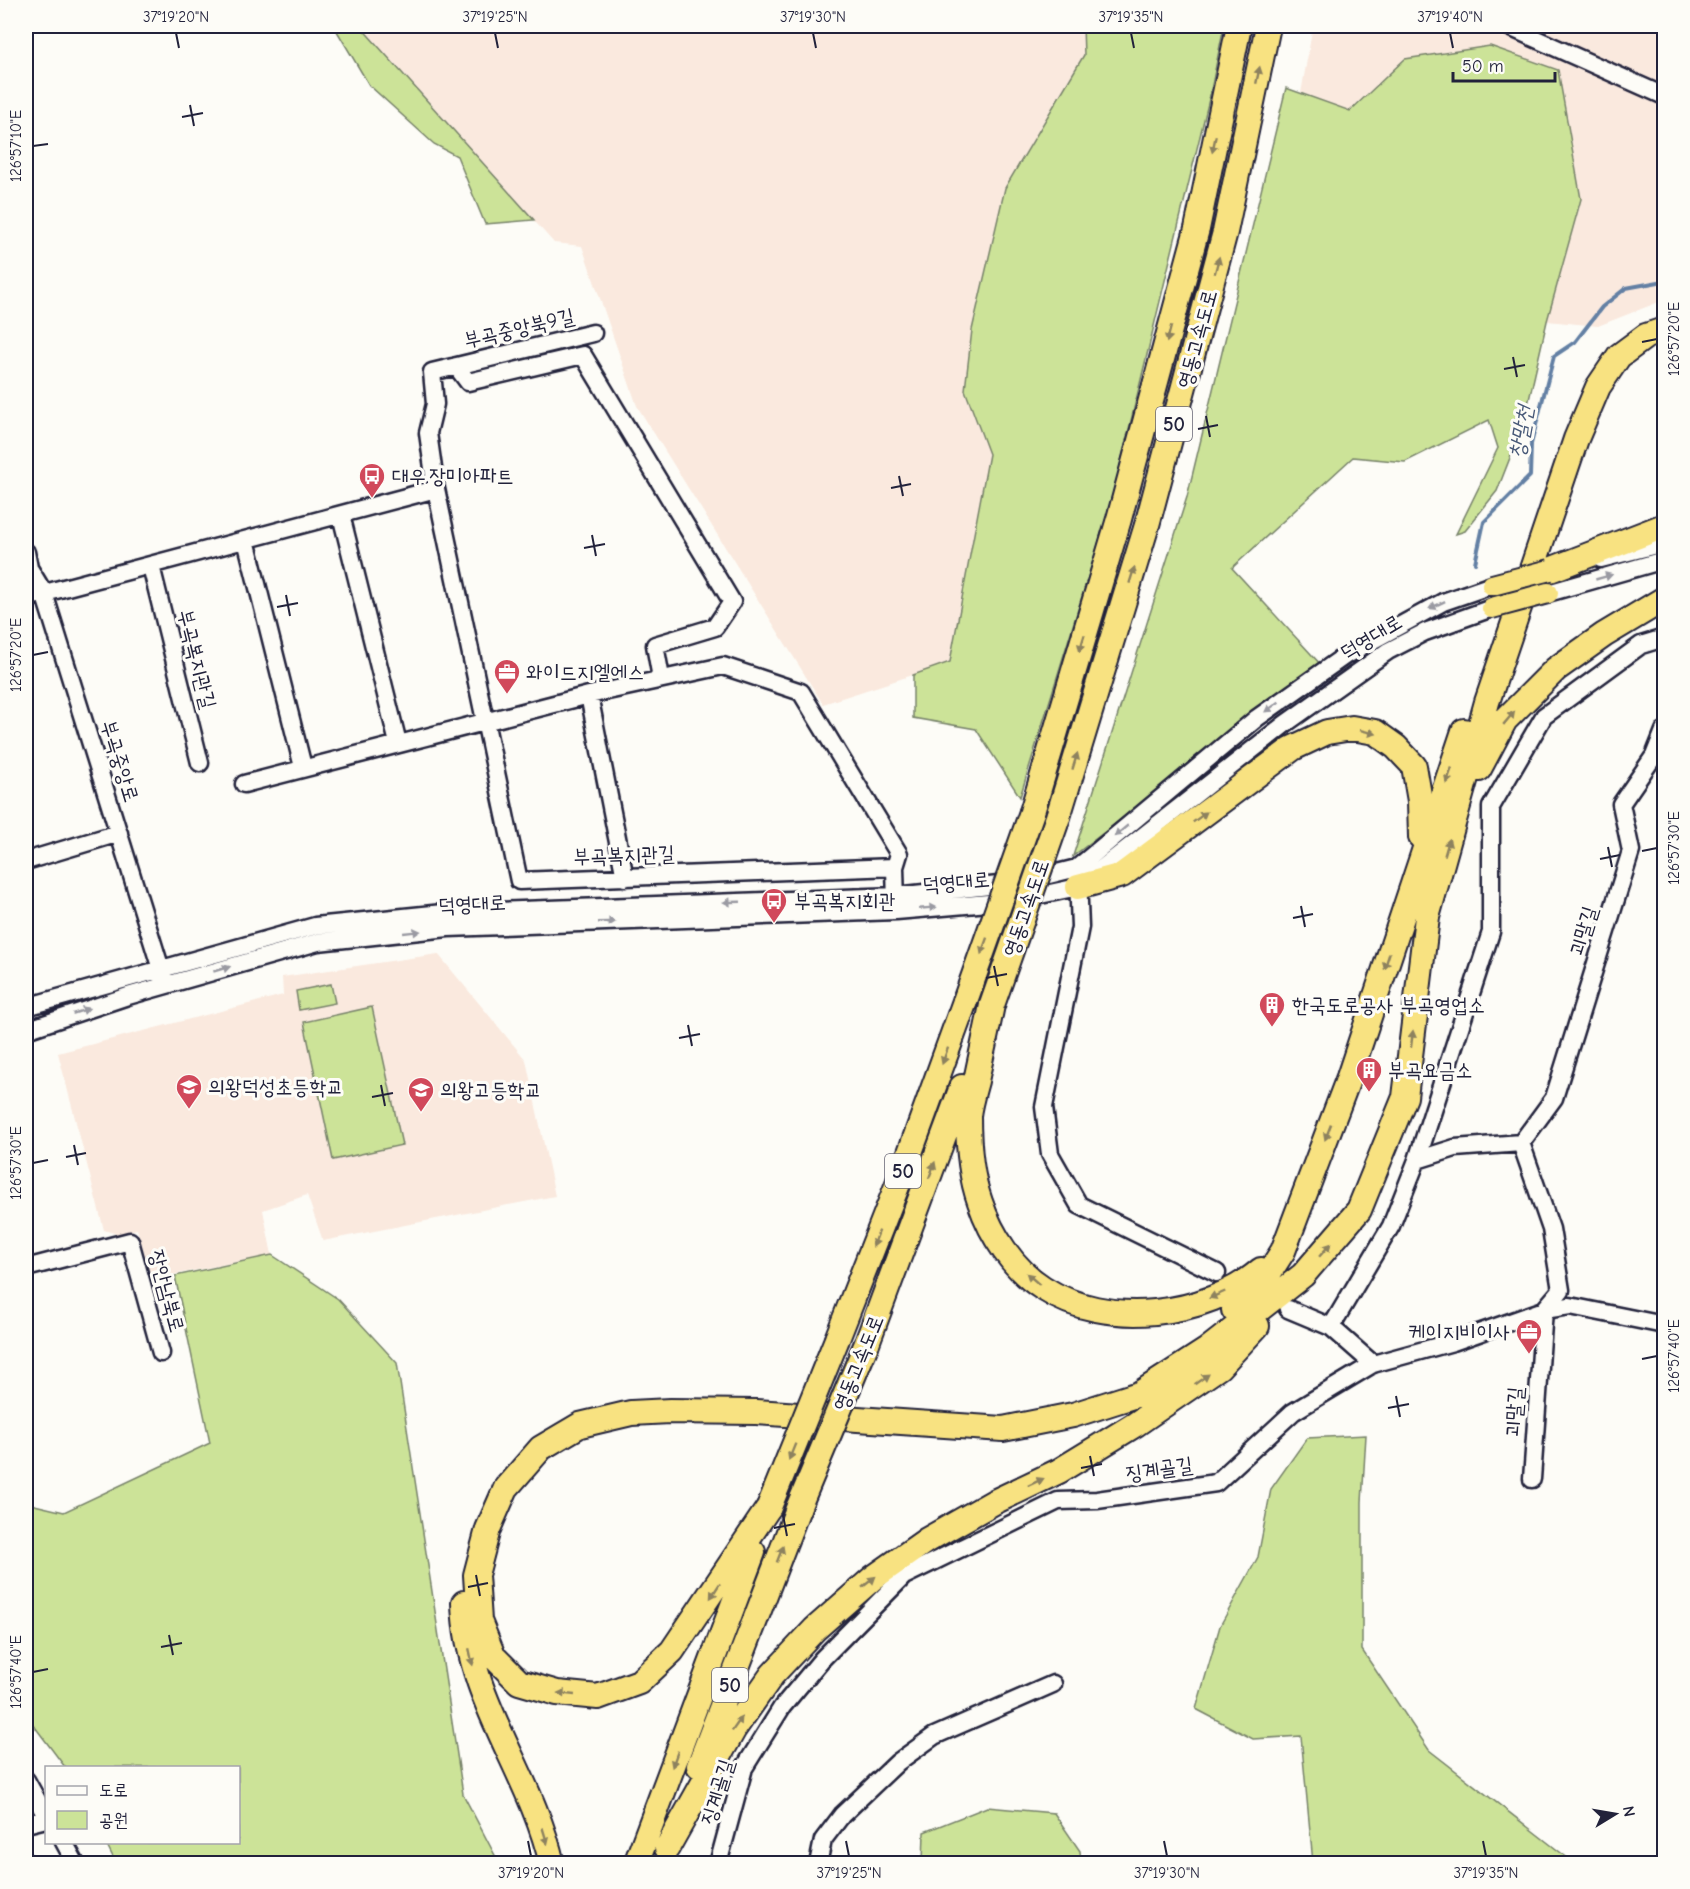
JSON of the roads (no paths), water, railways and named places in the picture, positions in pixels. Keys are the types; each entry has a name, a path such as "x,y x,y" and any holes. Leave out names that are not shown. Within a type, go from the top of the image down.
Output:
{"highway":[{"name":"영동고속도로","path":"636,1863 770,1507 908,1158 1032,812 1119,519 1197,229 1239,26"},
{"name":"영동고속도로","path":"664,1856 799,1506 867,1343 992,1005 1058,817 1147,525 1225,232 1268,26"},
{"path":"552,1863 546,1836 524,1779 495,1725 472,1664 465,1624 463,1576 475,1525 494,1485 530,1441 573,1414 627,1401 659,1398 759,1398 954,1415 1001,1416 1069,1403 1130,1385 1197,1343 1260,1287 1283,1251 1349,1077 1421,855 1565,437 1589,383 1609,352 1641,325 1665,319"},
{"path":"664,1856 734,1729 772,1675 815,1629 873,1578 927,1540 994,1502 1059,1471 1136,1424 1219,1367 1359,1210 1405,1097 1427,917 1487,702 1576,439 1598,387 1619,356 1646,336 1665,330"},
{"path":"1549,582 1665,526"},
{"path":"1459,805 1505,720 1556,669 1604,634 1665,599"},
{"path":"1078,877 1122,875 1293,748 1328,732 1352,728 1375,732 1396,747 1414,766 1420,801 1421,855"},
{"path":"992,1005 968,1115 979,1201 995,1236 1016,1264 1043,1288 1096,1309 1131,1314 1182,1307 1213,1297 1248,1281 1283,1251"},
{"path":"770,1507 672,1651 639,1682 598,1697 557,1694 519,1682 493,1656 479,1622 476,1575 488,1529 506,1488 541,1448 580,1425 631,1413 670,1411 756,1412 1003,1429 1073,1415 1139,1394 1207,1350 1303,1275"}],"main road":[{"name":"덕영대로","path":"1492,585 1549,582"},
{"name":"덕영대로","path":"1492,608 1549,582"}],"street":[{"path":"1507,26 1665,96"},
{"name":"부곡중앙북9길","path":"436,489 428,433 435,404 432,372 593,333"},
{"path":"456,366 468,382 583,355 732,602 715,627 655,645 661,678"},
{"path":"26,598 436,489 485,721"},
{"path":"341,515 398,743"},
{"path":"246,540 303,767"},
{"name":"덕영대로","path":"1549,582 1665,543"},
{"name":"부곡중앙로","path":"26,552 29,568 44,593 166,985"},
{"name":"덕영대로","path":"1549,582 1665,560"},
{"name":"부곡복지관길","path":"151,566 200,763"},
{"name":"덕영대로","path":"1078,877 1257,718 1346,655 1443,602 1492,585"},
{"name":"덕영대로","path":"26,1007 315,926 443,913 1012,901 1078,877 1388,651 1425,632 1492,608"},
{"path":"1331,1327 1391,1226 1417,1160 1491,932 1491,807 1544,716 1641,645 1665,638"},
{"path":"243,784 589,695 723,666 801,692 899,854 895,867 896,903"},
{"path":"589,695 625,878"},
{"name":"부곡복지관길","path":"485,721 519,881 895,867"},
{"name":"괴말길","path":"1521,1143 1554,1098 1631,851 1621,804 1653,756 1665,731"},
{"path":"26,861 119,833"},
{"path":"1078,877 1080,927 1044,1107 1050,1154 1079,1205 1217,1273"},
{"name":"덕영대로","path":"26,1030 166,985 318,942 448,928 896,903"},
{"path":"1417,1160 1455,1148 1521,1143 1551,1229 1561,1290 1544,1310"},
{"name":"장안남북로","path":"26,1268 130,1241 161,1353"},
{"name":"징계골길","path":"718,1863 744,1768 782,1707 822,1659 904,1576 1058,1501 1097,1500 1216,1483 1293,1412 1373,1364 1453,1342 1544,1310 1570,1306 1665,1324"},
{"path":"1288,1309 1331,1327 1373,1364"},
{"name":"괴말길","path":"1532,1479 1544,1310"},
{"path":"818,1863 823,1840 842,1815 898,1762 934,1736 1053,1684"},
{"path":"26,1780 38,1820"},
{"path":"65,1844 76,1863"}],"waterway":[{"name":"창말천","path":"1475,563 1484,522 1530,476 1531,444 1554,356 1575,342 1602,307 1626,288 1664,281"},
{"path":"26,1847 36,1864"}],"place":[{"name":"대우.장미아파트","path":"372,499"},
{"name":"와이드지엘에스","path":"507,695"},
{"name":"부곡복지회관","path":"774,924"},
{"name":"한국도로공사 부곡영업소","path":"1272,1028"},
{"name":"부곡요금소","path":"1369,1093"},
{"name":"의왕덕성초등학교","path":"189,1110"},
{"name":"의왕고등학교","path":"421,1113"},
{"name":"케이지비이사","path":"1529,1355"}]}
